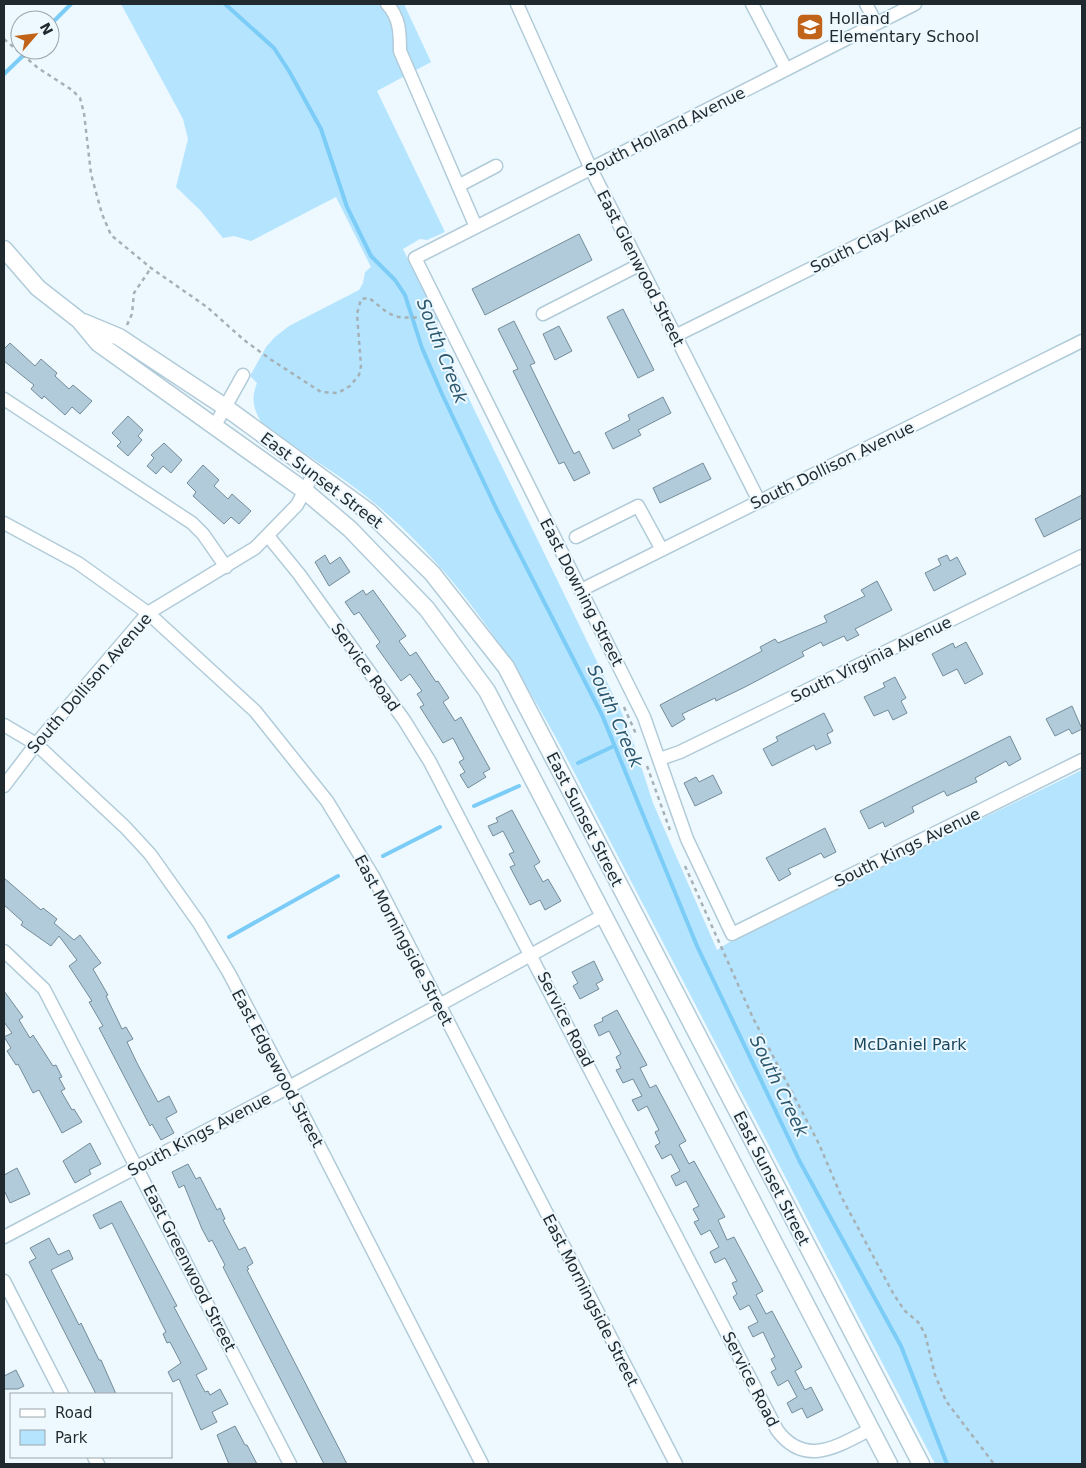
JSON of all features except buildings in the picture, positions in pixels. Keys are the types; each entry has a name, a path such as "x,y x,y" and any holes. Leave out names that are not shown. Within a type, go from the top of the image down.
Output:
{"main road":[{"name":"East Sunset Street","path":"4,249 38,288 79,320 98,343 306,491 350,529 427,609 486,691 889,1464"},
{"name":"East Sunset Street","path":"79,320 120,337 225,407 369,512 432,573 506,667 921,1464"}],"street":[{"path":"387,4 394,11 399,25 400,51 476,227"},
{"name":"East Glenwood Street","path":"517,4 591,169 759,501"},
{"path":"752,4 786,69"},
{"path":"866,4 876,23"},
{"name":"South Holland Avenue","path":"415,258 915,4"},
{"name":"South Clay Avenue","path":"675,336 1082,134"},
{"path":"458,186 496,166"},
{"name":"East Downing Street","path":"415,258 644,717 687,838 732,934"},
{"path":"543,314 639,265"},
{"name":"South Dollison Avenue","path":"581,590 1082,341"},
{"path":"214,427 243,375"},
{"path":"4,399 192,523 226,567"},
{"name":"South Dollison Avenue","path":"4,786 36,744 148,613 166,600 226,567 268,536 297,505 314,473"},
{"path":"576,537 638,506 662,550"},
{"name":"East Morningside Street","path":"4,523 78,563 148,613 255,711 327,800 374,878 676,1464"},
{"name":"Service Road","path":"268,536 299,574 418,740 532,954 781,1435 794,1447 805,1452 831,1448 870,1429"},
{"name":"South Virginia Avenue","path":"660,759 680,752 1082,556"},
{"name":"East Edgewood Street","path":"4,725 36,744 126,827 173,885 199,923 229,974 289,1087 482,1464"},
{"name":"South Kings Avenue","path":"732,934 1082,760"},
{"name":"South Kings Avenue","path":"4,1237 289,1087 604,915"},
{"name":"East Greenwood Street","path":"4,951 44,989 290,1464"},
{"path":"4,1281 61,1393"}],"path":[{"path":"5,39 38,68 72,90 80,98 84,113 90,174 108,229 116,240 150,268 207,307 244,340 270,359 311,386 330,394 350,386 359,375 361,366 357,314 361,299 369,298 382,310 397,316 422,318"},
{"path":"125,329 132,314 134,293 150,268"}],"green space":[{"name":"McDaniel Park","path":"121,4 404,4 431,62 377,91 445,232 427,240 420,239 403,249 438,318 437,333 622,713 653,803 717,950 734,939 1082,770 1082,1464 935,1464 561,747 523,681 481,618 458,588 407,532 364,495 275,433 261,422 258,417 254,398 257,383 250,376 266,347 289,326 359,290 363,283 365,272 371,267 336,197 251,241 234,236 223,238 200,210 176,187 188,139 183,119"}],"waterway":[{"path":"60,15 71,4"},
{"name":"South Creek","path":"225,4 274,48 289,71 321,129 347,207 371,256 395,280 405,295 422,348 442,394 496,508 602,715 697,946 800,1162 901,1346 947,1464"},
{"path":"4,74 19,60"},
{"path":"578,763 614,746"},
{"path":"474,806 519,786"},
{"path":"383,856 440,827"},
{"path":"229,937 338,876"}],"place":[{"name":"Holland Elementary School","path":"810,27"}]}
